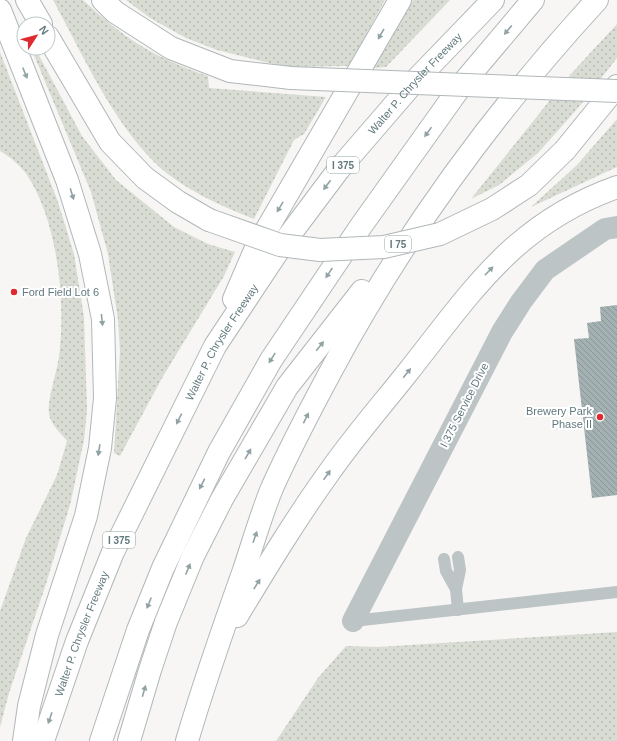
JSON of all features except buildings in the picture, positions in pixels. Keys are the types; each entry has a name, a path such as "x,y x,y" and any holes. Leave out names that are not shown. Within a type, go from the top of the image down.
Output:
{"highway":[{"path":"27,0 36,16"},
{"path":"103,0 115,12 171,48 230,71 291,78 617,91"},
{"path":"215,346 256,248 400,0"},
{"name":"Walter P. Chrysler Freeway","path":"43,741 77,641 113,552 215,346 282,245 339,169 414,82 493,0"},
{"path":"104,732 138,630 166,562 219,452 270,360 361,226 463,83 533,0"},
{"path":"131,735 150,670 179,590 222,499 287,387 439,195 503,109 565,35 597,0"},
{"path":"0,10 67,180 90,254 103,319 105,398 100,448 86,516 45,642 29,706 24,741"},
{"name":"I 75","path":"56,51 110,142 145,178 178,202 209,220 242,233 280,245 320,250 384,247 440,234 492,210 529,185 565,150 617,86"},
{"path":"214,653 277,550 328,472 485,275 514,247 543,224 581,201 617,187"},
{"path":"187,741 214,653 272,490 292,445 360,317 439,195"}],"street":[{"name":"I 375 Service Drive","path":"353,621 502,332 521,302 545,270 605,229 617,227"}],"lane":[{"path":"458,558 460,570 456,589 458,610"},
{"path":"444,559 446,571 456,589"},
{"path":"353,621 617,592"}],"shaded area":[{"path":"53,0 83,0 113,26 141,46 171,62 208,76 209,88 326,97 304,134 294,140 254,219 201,195 165,172 154,162 124,125 98,85"},
{"path":"126,0 385,0 349,66 285,67 217,50 186,38 150,18"},
{"path":"413,0 450,0 386,67 373,68 394,30"},
{"path":"617,24 617,58 578,108 538,153 499,185 471,199 570,75"},
{"path":"0,52 58,202 74,254 84,317 87,410 84,440 70,505 45,587 9,693 0,727 0,611 26,538 57,475 67,441 54,425 49,414 49,402 59,357 61,335 60,288 53,239 38,194 27,175 11,159 0,151"},
{"path":"34,56 39,56 82,136 116,180 174,227 208,244 235,252 224,276 162,378 120,456 114,453 120,351 118,320 108,254 91,192"},
{"path":"617,119 617,167 531,207 577,165"},
{"path":"617,632 617,741 276,741 318,678 346,646 378,647"}],"place":[{"name":"Ford Field Lot 6","path":"14,292"},
{"name":"Brewery Park Phase II","path":"600,417"}]}
